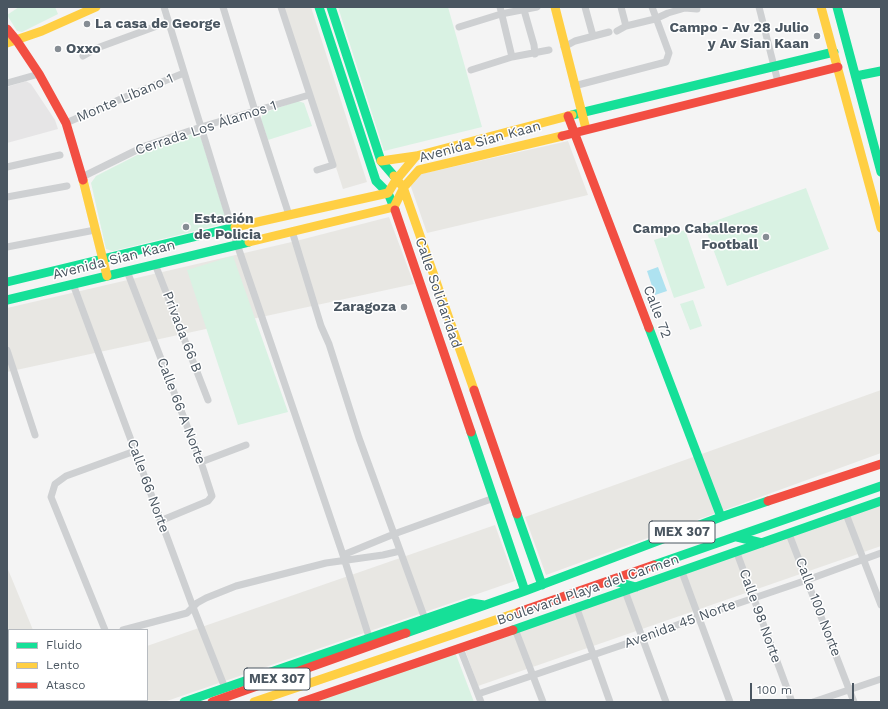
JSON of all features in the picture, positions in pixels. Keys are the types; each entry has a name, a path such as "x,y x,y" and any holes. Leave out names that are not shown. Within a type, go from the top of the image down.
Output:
{"main road":[{"path":"7,43 42,31 96,7"},
{"name":"Calle Solidaridad","path":"319,7 376,181 388,193 394,207 525,591"},
{"name":"Calle Solidaridad","path":"331,7 381,162 403,188 542,585"},
{"path":"554,7 586,129"},
{"path":"821,7 881,228"},
{"path":"837,7 881,172"},
{"path":"7,30 17,40 39,74 66,123 108,276"},
{"name":"Avenida Sian Kaan","path":"7,282 232,228 388,193 396,180 416,156 568,116 834,52"},
{"name":"Avenida Sian Kaan","path":"7,300 394,207 403,188 410,178 419,170 838,67"},
{"path":"856,76 881,71"},
{"name":"Calle 72","path":"568,116 721,517"},
{"path":"381,162 416,156"},
{"path":"863,160 871,162 877,156"},
{"name":"MEX 307","path":"212,702 542,585 721,517 881,464"},
{"name":"MEX 307","path":"254,702 737,537 881,486"},
{"path":"494,498 510,494"},
{"name":"Boulevard Playa del Carmen","path":"302,702 577,609 881,501"},
{"path":"500,518 517,513"},
{"path":"737,537 762,543"},
{"path":"610,580 636,587"},
{"name":"Boulevard Playa del Carmen","path":"184,702 471,603 484,605"},
{"path":"274,702 478,630 487,622"}],"street":[{"path":"164,7 237,244 344,558 369,637"},
{"path":"223,7 289,215"},
{"path":"281,7 333,165 317,170"},
{"path":"458,27 500,11 524,10 537,7"},
{"path":"585,7 593,36"},
{"path":"622,7 626,26"},
{"path":"574,86 666,62 668,53 652,7"},
{"path":"617,31 626,26 655,19 685,7 697,9"},
{"path":"759,7 778,82"},
{"path":"524,10 534,45 535,54"},
{"path":"500,11 512,58"},
{"path":"83,56 97,48 168,22"},
{"path":"564,47 575,41 609,32"},
{"path":"471,70 512,58 549,50"},
{"name":"Monte Líbano 1","path":"66,123 184,73"},
{"path":"7,83 39,74"},
{"name":"Cerrada Los Álamos 1","path":"82,177 145,146 201,127 309,95"},
{"path":"7,167 60,155"},
{"path":"7,197 67,186"},
{"path":"7,247 95,230"},
{"path":"292,232 320,326 329,344 359,438 425,619"},
{"name":"Privada 66 B","path":"155,264 208,400"},
{"name":"Calle 66 A Norte","path":"127,271 201,462 212,496 211,499 160,520"},
{"name":"Calle 66 Norte","path":"73,284 134,451 225,688"},
{"path":"7,350 35,435"},
{"path":"201,462 246,445"},
{"path":"105,629 51,497 55,484 66,476 134,451"},
{"path":"344,558 394,534 494,498"},
{"path":"846,514 881,605"},
{"name":"Calle 100 Norte","path":"789,534 854,702"},
{"path":"127,629 187,613 197,603 206,598 236,586 344,558 383,555 400,551"},
{"name":"Calle 98 Norte","path":"737,553 792,702"},
{"name":"Avenida 45 Norte","path":"478,694 643,638 753,597 808,580 881,553"},
{"path":"682,572 730,702"},
{"path":"625,591 666,702"},
{"path":"577,609 610,702"},
{"path":"515,629 543,702"},
{"path":"460,648 481,702"},
{"path":"813,702 881,679"}],"shaded area":[{"path":"284,7 311,7 367,182 343,189"},
{"path":"26,81 31,84 55,120 58,129 7,143 7,87"},
{"path":"568,141 588,195 427,233 410,184 421,174"},
{"path":"389,217 414,284 7,372 7,308 296,241"},
{"path":"881,390 881,453 546,575 525,517"},
{"path":"881,505 881,546 478,686 465,650"},
{"path":"495,525 515,581 164,702 7,702 8,694 8,701 148,701 148,646"},
{"path":"7,567 33,629 8,629 7,663"}],"green space":[{"path":"19,7 55,7 58,14 22,32 17,31 7,15"},
{"path":"338,7 448,7 482,127 384,151"},
{"path":"298,101 304,103 312,126 268,140 261,119 263,113"},
{"path":"193,134 198,135 201,138 226,219 223,224 113,251 106,249 91,183 96,176 147,150"},
{"name":"Campo Caballeros Football","path":"806,188 829,249 727,286 704,225"},
{"path":"685,230 705,288 674,298 654,240"},
{"path":"233,256 288,412 238,425 187,270"},
{"path":"693,300 702,326 690,330 680,304"},
{"path":"455,652 474,702 310,702"}],"water":[{"path":"658,267 667,291 655,295 647,271"}],"traffic: fast":[{"path":"319,7 376,181 388,193 395,210"},
{"path":"331,7 381,161 394,176"},
{"path":"837,7 881,172"},
{"path":"572,115 834,52"},
{"path":"856,76 881,71"},
{"path":"7,282 235,227"},
{"path":"7,300 249,242"},
{"path":"649,328 721,517"},
{"path":"471,432 525,591"},
{"path":"654,565 881,486"},
{"path":"406,633 525,591 721,517 768,501"},
{"path":"513,630 881,501"},
{"path":"517,514 542,585"},
{"path":"737,537 762,543"},
{"path":"610,580 636,587"},
{"path":"184,702 471,603 484,605"}],"traffic: slow":[{"path":"7,43 42,31 96,7"},
{"path":"555,7 586,129"},
{"path":"821,7 881,228"},
{"path":"381,161 416,156 572,115"},
{"path":"249,242 394,207 404,187 419,170 562,136"},
{"path":"235,227 388,193 396,180 416,156"},
{"path":"394,176 403,187 474,390"},
{"path":"83,180 107,276"},
{"path":"254,702 519,612"}],"traffic: jam":[{"path":"7,29 39,74 66,123 83,180"},
{"path":"562,136 838,67"},
{"path":"568,116 649,328"},
{"path":"395,210 471,432"},
{"path":"474,390 517,514"},
{"path":"768,501 881,464"},
{"path":"519,612 654,565"},
{"path":"302,702 513,630"},
{"path":"212,702 406,633"}],"place":[{"name":"La casa de George","path":"87,24"},
{"name":"Campo - Av 28 Julio y Av Sian Kaan","path":"817,36"},
{"name":"Oxxo","path":"58,49"},
{"name":"Estación de Policia","path":"186,227"},
{"name":"Campo Caballeros Football","path":"766,237"},
{"name":"Zaragoza","path":"404,307"}]}
